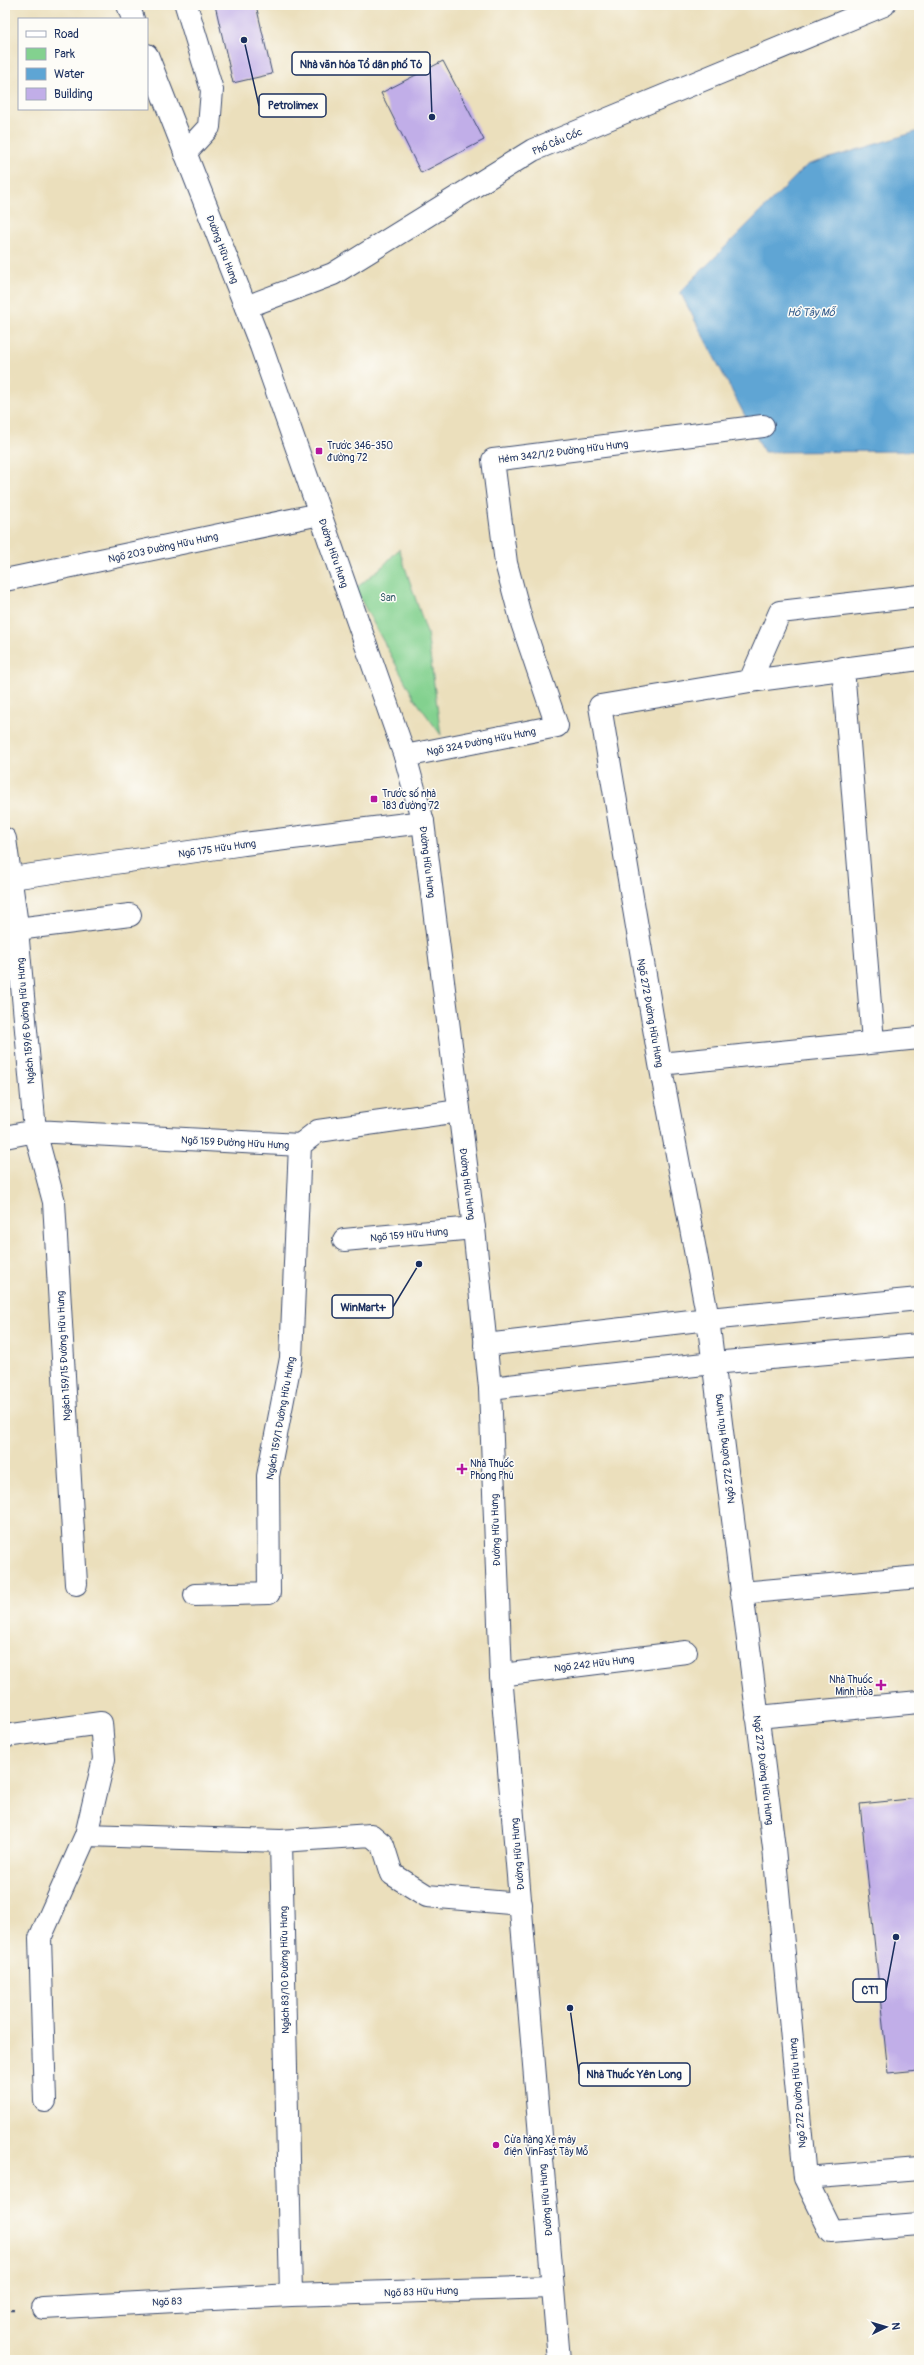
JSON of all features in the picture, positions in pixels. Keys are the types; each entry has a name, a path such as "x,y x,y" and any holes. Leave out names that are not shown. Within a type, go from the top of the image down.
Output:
{"street":[{"path":"128,5 133,18"},
{"path":"185,153 209,127 212,90 186,5"},
{"name":"Phố Cầu Cốc","path":"246,307 333,274 533,150 884,5"},
{"name":"Đường Hữu Hưng","path":"148,58 246,307 405,756 423,822 474,1228 490,1388 501,1675 559,2360"},
{"name":"Hẻm 342/1/2 Đường Hữu Hưng","path":"557,726 522,623 506,563 493,460 763,426"},
{"name":"Ngõ 203 Đường Hữu Hưng","path":"5,580 320,514"},
{"path":"750,681 780,612 919,596"},
{"path":"750,681 919,659"},
{"path":"843,668 873,1042"},
{"name":"Ngõ 272 Đường Hữu Hưng","path":"750,681 600,706 660,1064 708,1319 774,1848 805,2178"},
{"name":"Ngõ 324 Đường Hữu Hưng","path":"405,756 557,726"},
{"name":"Ngõ 175 Hữu Hưng","path":"8,879 244,844 423,822"},
{"name":"Ngách 159/6 Đường Hữu Hưng","path":"5,839 8,879 17,929 35,1131"},
{"path":"17,929 130,914"},
{"path":"660,1064 919,1038"},
{"name":"Ngõ 159 Đường Hữu Hưng","path":"5,1137 35,1131 300,1145 318,1131 459,1111"},
{"name":"Ngách 159/15 Đường Hữu Hưng","path":"35,1131 54,1202 76,1584"},
{"name":"Ngách 159/1 Đường Hữu Hưng","path":"195,1595 269,1592 268,1476 291,1358 300,1145"},
{"name":"Ngõ 159 Hữu Hưng","path":"344,1240 474,1228"},
{"path":"485,1345 708,1319 919,1299"},
{"path":"490,1388 713,1363 919,1345"},
{"path":"741,1593 919,1577"},
{"name":"Ngõ 242 Hữu Hưng","path":"501,1675 686,1652"},
{"path":"757,1717 919,1702"},
{"path":"5,1736 101,1724 104,1759 86,1835 40,1938 45,2101"},
{"path":"86,1835 281,1841 370,1835 383,1845 392,1874 427,1896 521,1904"},
{"name":"Ngách 83/10 Đường Hữu Hưng","path":"281,1841 291,2295"},
{"path":"919,2170 805,2178 831,2231 919,2224"},
{"name":"Ngõ 83 Hữu Hưng","path":"291,2295 552,2287"},
{"name":"Ngõ 83","path":"43,2308 291,2295"}],"green space":[{"name":"San","path":"399,549 427,633 441,735 414,698 355,589 384,565"}],"water":[{"name":"Hồ Tây Mỗ","path":"919,131 919,451 764,452 680,292 807,165"}],"building":[{"path":"215,5 256,5 272,74 233,83"},
{"path":"443,61 484,140 421,173 381,93"},
{"path":"919,1798 919,2070 888,2073 860,1804"}],"place":[{"name":"Petrolimex","path":"244,40"},
{"name":"Nhà văn hóa Tổ dân phố Tó","path":"432,117"},
{"name":"Trước 346-350 đường 72","path":"319,451"},
{"name":"Trước số nhà 183 đường 72","path":"374,799"},
{"name":"WinMart+","path":"419,1264"},
{"name":"Nhà Thuốc Phong Phú","path":"462,1469"},
{"name":"Nhà Thuốc Minh Hòa","path":"881,1685"},
{"name":"CT1","path":"896,1937"},
{"name":"Nhà Thuốc Yên Long","path":"570,2008"},
{"name":"Cửa hàng Xe máy điện VinFast Tây Mỗ","path":"496,2145"}]}
